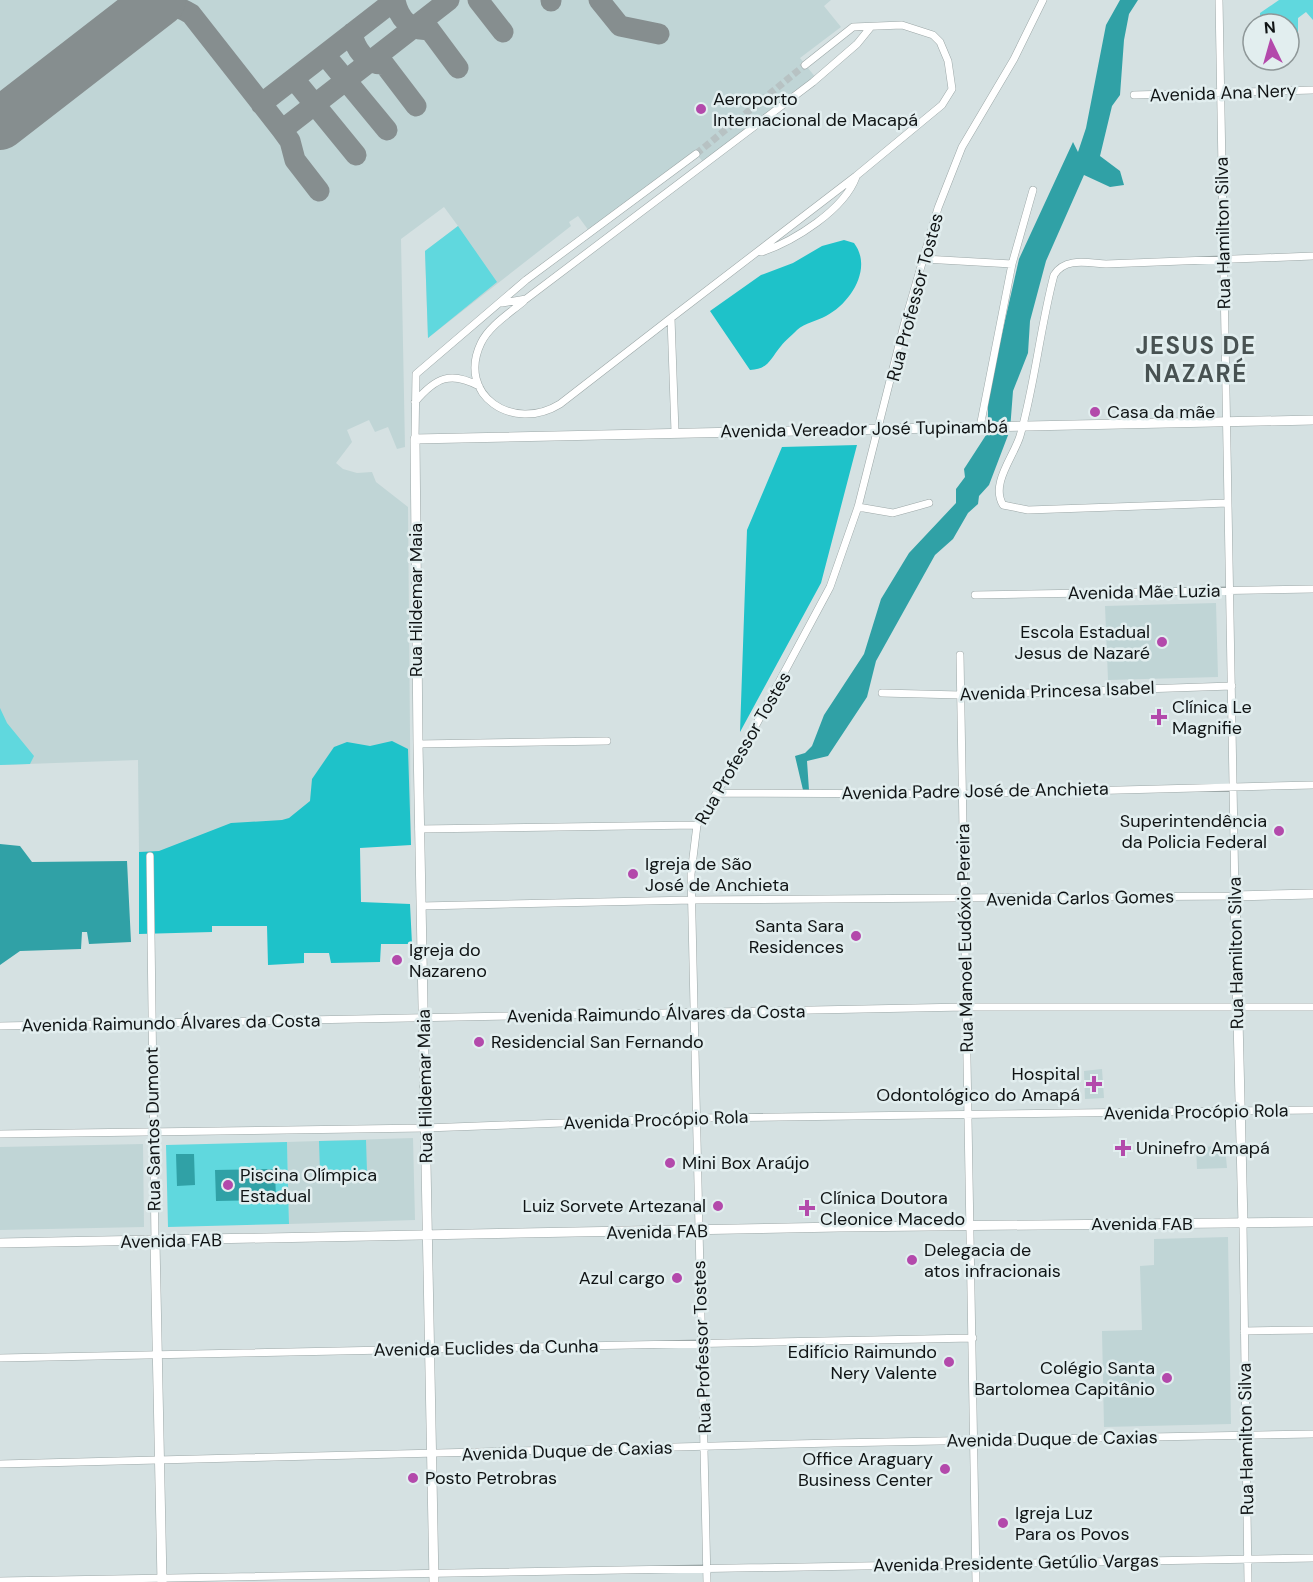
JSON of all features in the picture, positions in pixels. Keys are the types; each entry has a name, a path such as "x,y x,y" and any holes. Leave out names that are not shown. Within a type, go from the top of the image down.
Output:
{"street":[{"name":"Rua Professor Tostes","path":"706,1582 703,1342 691,874 697,825 718,793 816,616 858,507 904,326 938,208 962,147 1014,59 1043,0"},
{"name":"Rua Hamilton Silva","path":"1219,0 1225,258 1228,591 1243,1224 1248,1582"},
{"path":"415,402 425,391 447,378 458,376 479,386 498,407 510,413 528,416 546,412 757,254 856,176 942,105 952,89 948,61 940,42 933,35 902,25 853,27 805,65"},
{"path":"479,386 475,364 480,344 486,335 526,299 813,82 857,44 870,28"},
{"name":"Avenida Ana Nery","path":"1134,95 1313,90"},
{"path":"502,303 526,280 696,154"},
{"path":"757,254 782,245 804,231 843,199 856,176"},
{"path":"982,427 1011,264 1033,190"},
{"path":"1228,503 1014,509 1001,502 1002,477 1018,426 1054,275 1068,263 1313,256"},
{"path":"924,259 1011,264"},
{"path":"502,303 526,299"},
{"name":"Rua Hildemar Maia","path":"434,1578 419,829 416,374 502,303"},
{"path":"672,318 672,393 675,432"},
{"name":"Avenida Vereador José Tupinambá","path":"415,439 675,432 879,431 1313,420"},
{"path":"858,507 893,513 928,503"},
{"name":"Avenida Mãe Luzia","path":"975,595 1313,589"},
{"name":"Rua Manoel Eudóxio Pereira","path":"960,654 976,1582"},
{"name":"Avenida Princesa Isabel","path":"882,693 960,695 1232,686"},
{"path":"418,744 607,741"},
{"name":"Avenida Padre José de Anchieta","path":"718,793 963,794 1313,785"},
{"path":"419,829 697,825"},
{"name":"Rua Santos Dumont","path":"150,856 150,1023 162,1580"},
{"path":"1235,896 1313,894"},
{"name":"Avenida Carlos Gomes","path":"422,906 693,900 964,900 1235,896"},
{"name":"Avenida Raimundo Álvares da Costa","path":"0,1026 423,1020 966,1007 1238,1009 1313,1007"},
{"name":"Avenida Procópio Rola","path":"0,1134 425,1128 697,1118 1313,1110"},
{"name":"Avenida FAB","path":"0,1243 699,1232 971,1225 1313,1222"},
{"path":"1244,1331 1313,1330"},
{"name":"Avenida Euclides da Cunha","path":"0,1358 973,1338"},
{"name":"Avenida Duque de Caxias","path":"0,1464 1313,1434"},
{"name":"Avenida Presidente Getúlio Vargas","path":"0,1581 434,1578 706,1569 1313,1558"}],"shaded area":[{"path":"0,0 831,0 824,6 841,27 800,58 816,78 704,163 694,151 589,231 578,216 569,222 571,226 428,338 425,251 458,226 444,207 401,239 405,447 397,449 388,427 375,432 369,420 347,430 352,442 336,463 343,469 357,473 372,472 376,482 408,507 411,845 139,852 138,760 0,765"},
{"path":"1120,0 1138,0 1129,14 1124,40 1120,95 1112,106 1100,156 1120,171 1124,185 1110,187 1084,175 1046,261 1030,321 1028,353 1013,391 1010,430 989,485 979,496 978,504 968,513 953,539 935,555 876,661 867,697 828,756 807,761 809,790 803,790 795,756 805,753 812,746 824,715 864,654 881,599 909,553 956,503 956,489 965,477 964,469 988,432 988,395 1019,259 1073,142 1078,152 1086,128 1106,25"},
{"path":"1279,0 1313,0 1313,20 1306,12 1301,16 1301,12 1261,12"},
{"path":"458,226 497,282 428,338 425,251"},
{"path":"844,240 854,243 861,263 860,274 851,294 844,303 826,316 797,330 765,365 750,370 710,311 761,275 793,263 822,246"},
{"path":"857,445 821,583 740,732 747,530 782,447"},
{"name":"Escola Estadual Jesus de Nazaré","path":"1216,603 1218,677 1108,680 1105,606"},
{"path":"0,708 7,723 34,756 30,764 0,765"},
{"path":"392,741 408,749 411,845 360,848 361,902 410,904 412,944 381,944 380,962 331,963 329,953 304,953 304,963 268,965 267,926 212,926 212,932 139,934 139,852 159,851 231,823 289,818 310,801 312,779 334,747 347,742 370,746"},
{"path":"0,844 20,846 32,862 127,861 131,942 89,944 87,932 82,932 81,949 20,951 0,965"},
{"name":"Hospital Odontológico do Amapá","path":"1102,1069 1104,1098 1085,1099 1084,1071"},
{"path":"413,1138 415,1220 289,1224 287,1142"},
{"path":"366,1140 367,1172 320,1173 319,1141"},
{"name":"Piscina Olímpica Estadual","path":"287,1142 289,1224 168,1227 166,1145"},
{"path":"143,1144 144,1227 0,1230 0,1147"},
{"path":"1225,1146 1227,1168 1197,1169 1196,1147"},
{"path":"176,1154 194,1154 195,1185 177,1186"},
{"path":"275,1169 276,1200 216,1201 215,1170"},
{"name":"Colégio Santa Bartolomea Capitânio","path":"1228,1237 1231,1424 1104,1427 1102,1331 1142,1330 1140,1266 1154,1265 1154,1239"}],"taxiway":[{"path":"261,104 395,0 406,22 416,28 429,29 458,68"},
{"path":"282,130 449,0"},
{"path":"478,0 503,32"},
{"path":"599,0 620,26 659,34"},
{"path":"146,11 169,6 180,8 191,14 290,141 295,160 319,191"},
{"path":"352,33 362,55 372,62 384,64 416,106"},
{"path":"325,55 387,130"},
{"path":"289,82 298,84 356,155"}],"runway":[{"path":"0,124 160,0"}],"tunnel":[{"path":"696,154 805,65"}],"place":[{"name":"Aeroporto Internacional de Macapá","path":"701,109"},
{"name":"Casa da mãe","path":"1095,412"},
{"name":"Escola Estadual Jesus de Nazaré","path":"1162,642"},
{"name":"Clínica Le Magnifie","path":"1159,717"},
{"name":"Superintendência da Policia Federal","path":"1279,831"},
{"name":"Igreja de São José de Anchieta","path":"633,874"},
{"name":"Santa Sara Residences","path":"856,936"},
{"name":"Igreja do Nazareno","path":"397,960"},
{"name":"Residencial San Fernando","path":"479,1042"},
{"name":"Hospital Odontológico do Amapá","path":"1094,1084"},
{"name":"Uninefro Amapá","path":"1123,1148"},
{"name":"Mini Box Araújo","path":"670,1163"},
{"name":"Piscina Olímpica Estadual","path":"228,1185"},
{"name":"Luiz Sorvete Artezanal","path":"718,1206"},
{"name":"Clínica Doutora Cleonice Macedo","path":"807,1208"},
{"name":"Delegacia de atos infracionais","path":"912,1260"},
{"name":"Azul cargo","path":"677,1278"},
{"name":"Edifício Raimundo Nery Valente","path":"949,1362"},
{"name":"Colégio Santa Bartolomea Capitânio","path":"1167,1378"},
{"name":"Office Araguary Business Center","path":"945,1469"},
{"name":"Posto Petrobras","path":"413,1478"},
{"name":"Igreja Luz Para os Povos","path":"1003,1523"}],"district":[{"name":"JESUS DE NAZARÉ","path":"1196,359"}]}
